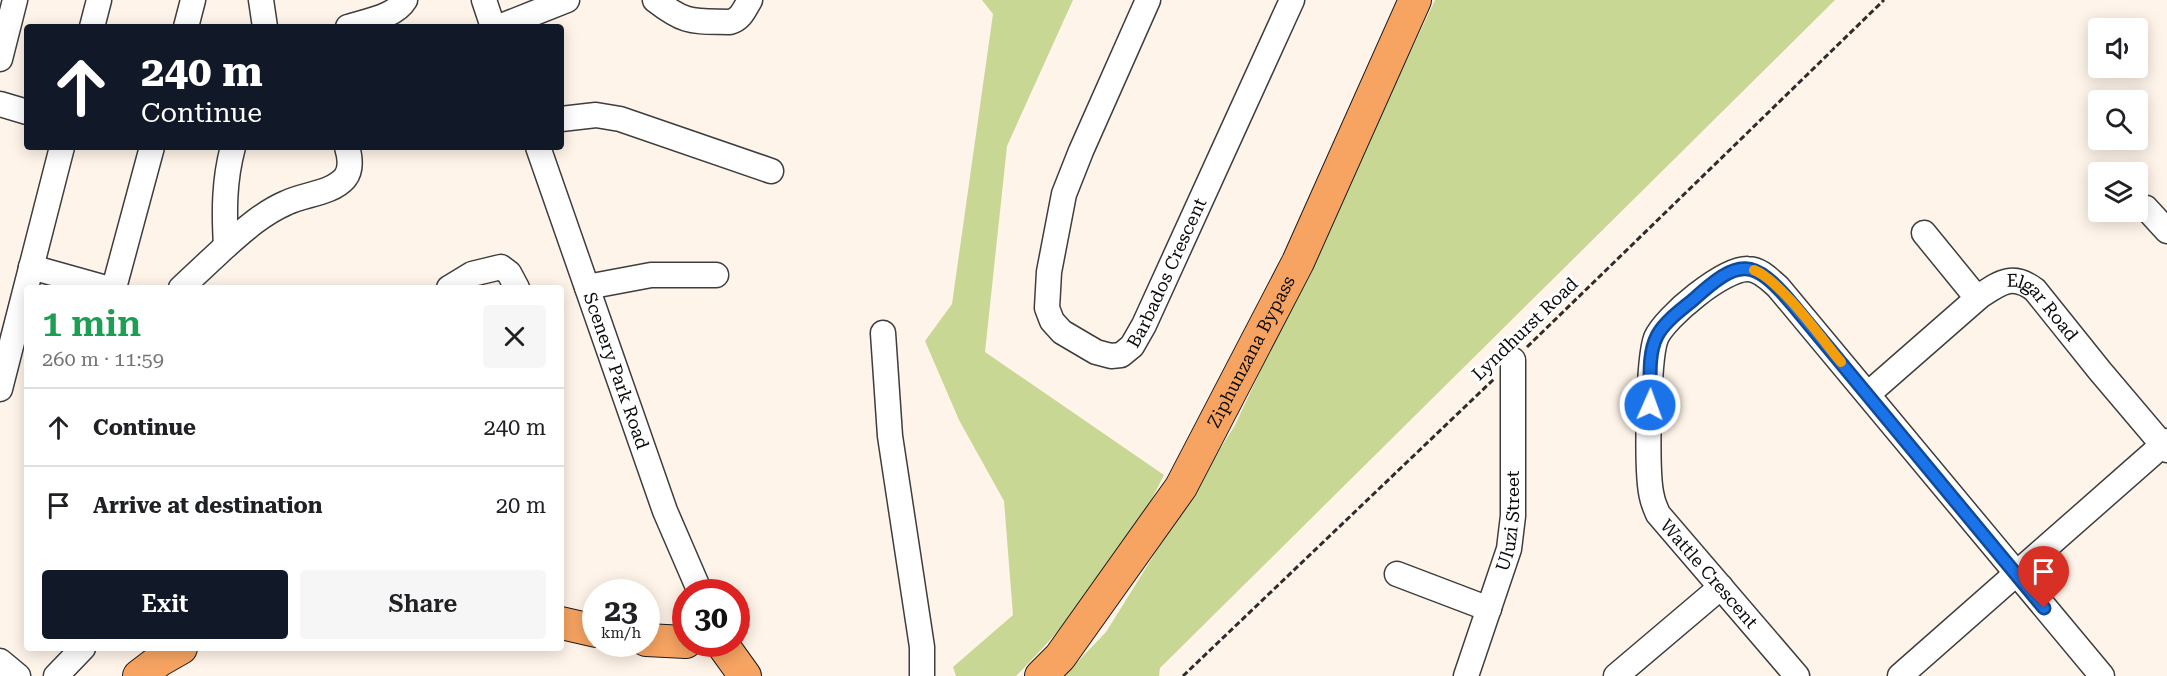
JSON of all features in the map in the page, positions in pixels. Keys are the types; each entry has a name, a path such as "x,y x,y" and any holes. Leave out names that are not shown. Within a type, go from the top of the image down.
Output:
{"main road":[{"name":"Ziphunzana Bypass","path":"1041,676 1060,657 1181,487 1298,262 1415,0"},
{"path":"564,623 582,627"},
{"path":"145,674 177,651"},
{"path":"731,657 745,676"}],"street":[{"path":"93,24 99,0"},
{"path":"187,24 193,0"},
{"path":"261,0 265,24"},
{"path":"357,24 389,14 398,9 405,0"},
{"path":"484,0 492,24"},
{"path":"507,24 567,0"},
{"path":"655,0 684,20 730,22 742,16 750,0"},
{"name":"Barbados Crescent","path":"1148,0 1064,194 1049,272 1047,308 1052,321 1062,332 1096,352 1111,356 1121,355 1132,346 1144,325 1292,0"},
{"path":"0,59 9,6"},
{"path":"0,104 24,111"},
{"path":"564,119 596,116 620,118 771,171"},
{"path":"29,285 61,150"},
{"path":"115,285 150,150"},
{"path":"226,246 224,205 228,165 232,150"},
{"path":"184,285 244,230 274,208 332,188 343,180 348,173 350,162 348,150"},
{"name":"Scenery Park Road","path":"539,150 665,511 694,579"},
{"path":"1924,233 1977,298"},
{"path":"32,267 95,285"},
{"path":"453,285 472,274 501,267 509,273 515,285"},
{"name":"Wattle Crescent","path":"1797,676 1658,514 1651,496 1650,405 1653,351 1657,336 1668,322 1713,281 1732,271 1749,268 1763,274 1778,287 2102,676"},
{"path":"587,287 651,275 716,275"},
{"name":"Elgar Road","path":"1868,394 1977,298 1998,284 2013,280 2025,282 2035,290 2100,371 2166,445"},
{"path":"0,386 20,345 24,319"},
{"path":"883,333 890,436 922,647 922,676"},
{"name":"Uluzi Street","path":"1466,676 1509,549 1513,516 1513,360"},
{"path":"1900,676 2166,445"},
{"path":"1398,574 1489,609"},
{"path":"1616,676 1721,587"},
{"path":"56,676 80,651"},
{"path":"0,661 18,676"}],"path":[{"name":"Lyndhurst Road","path":"1183,676 1884,0"}],"green space":[{"path":"982,0 1073,0 1007,146 985,352 1164,475 1121,551 1063,625 1016,676 956,676 953,667 1013,615 1004,501 959,420 925,341 952,304 993,14"},
{"path":"1435,0 1835,0 1160,668 1159,676 1064,676 1106,632 1235,425"}],"slow traffic":[{"path":"1754,270 1763,274 1778,287 1841,362"}],"route":[{"path":"1650,405 1653,351 1657,336 1668,322 1713,281 1732,271 1749,268 1763,274 1778,287 2044,608"}]}
